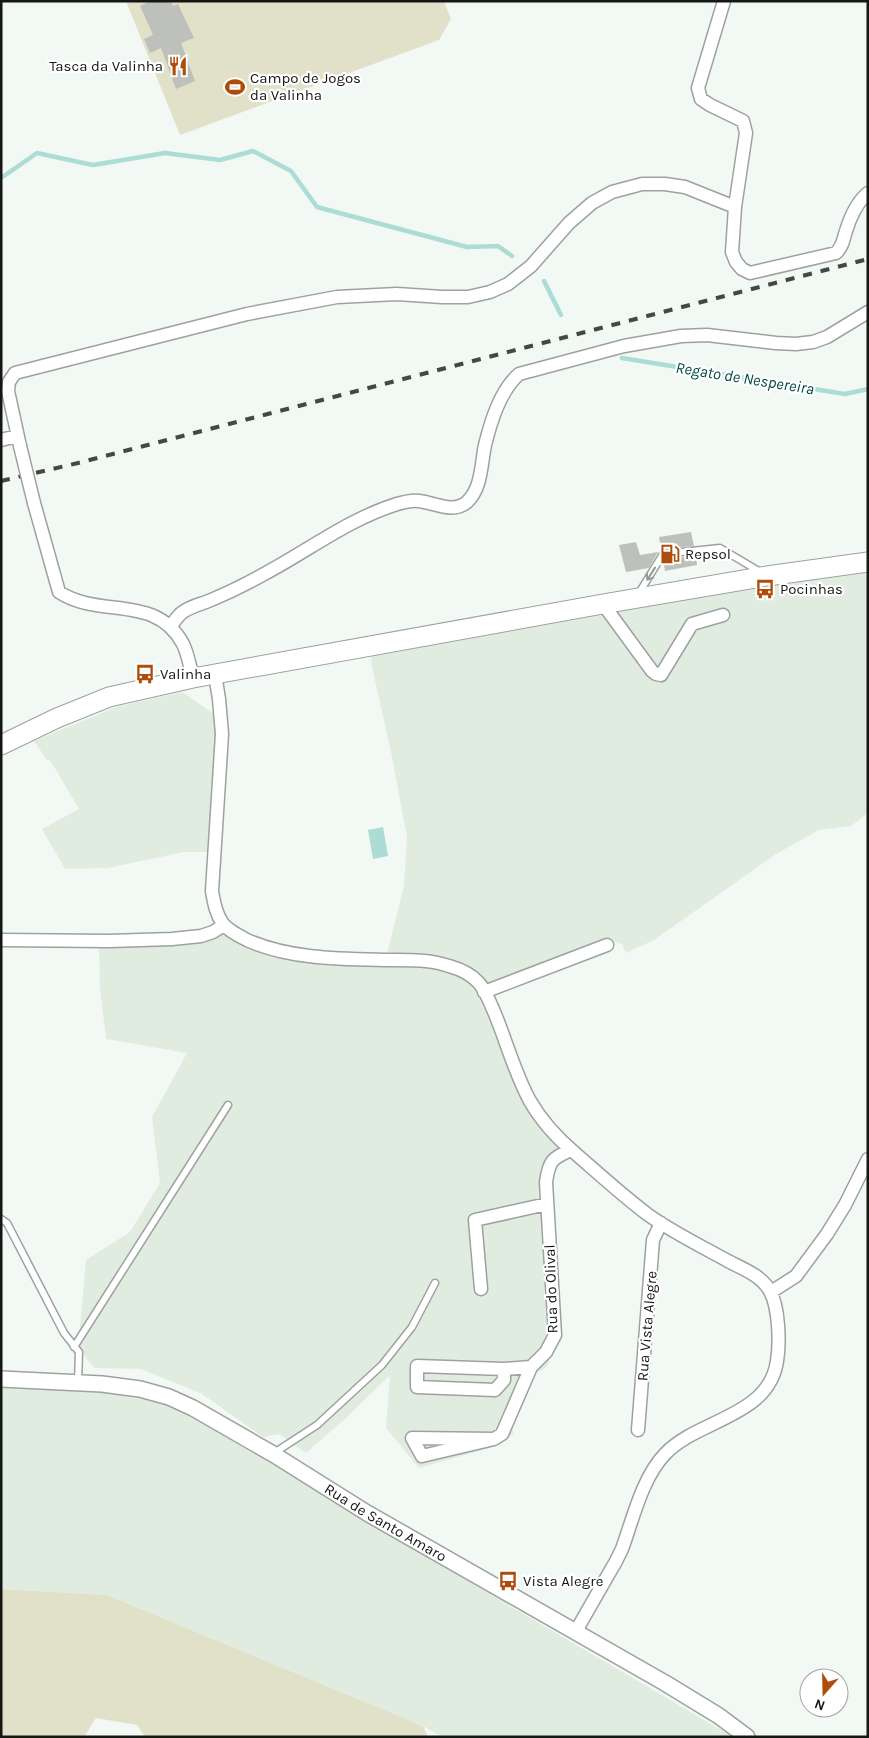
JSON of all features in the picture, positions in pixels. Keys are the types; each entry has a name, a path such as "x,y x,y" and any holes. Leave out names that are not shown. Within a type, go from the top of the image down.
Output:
{"main road":[{"path":"1,745 57,718 109,698 193,678 603,604 768,576 868,562"}],"street":[{"path":"724,1 698,88 701,99 743,121 746,133 735,207 732,252 736,262 742,269 750,273 836,253 842,248 846,231 854,213 868,192"},
{"path":"193,678 184,645 171,626 154,615 71,600 59,592 18,441 8,391 9,382 15,373 247,314 337,297 397,294 468,297 490,292 508,284 531,266 569,223 592,203 612,192 642,184 665,184 685,187 735,207"},
{"path":"171,626 182,612 268,572 334,532 395,505 410,501 420,501 437,507 455,508 466,503 474,492 480,475 490,425 501,399 512,380 519,374 624,346 681,336 707,335 796,344 813,342 827,337 868,312"},
{"path":"1,440 18,441"},
{"path":"603,604 652,671 661,675 692,624 723,615"},
{"path":"215,674 222,734 212,891 214,907 224,925 241,937 259,945 299,954 354,959 426,960 465,972 480,984 492,1007 529,1100 542,1120 562,1142 646,1213 710,1252 752,1273 771,1292 776,1314 778,1345 777,1364 768,1386 753,1402 736,1413 714,1422 666,1452 654,1468 630,1524 621,1552 576,1630"},
{"path":"1,940 109,941 172,939 201,936 213,932 224,925"},
{"path":"484,992 608,945"},
{"name":"Rua do Olival","path":"494,1439 502,1434 531,1367 546,1352 555,1335 546,1182 548,1169 556,1157 571,1150"},
{"path":"771,1292 796,1276 828,1234 868,1159"},
{"path":"481,1289 475,1220 547,1204"},
{"name":"Rua Vista Alegre","path":"638,1430 654,1240 656,1231 661,1223"},
{"path":"504,1369 504,1380 495,1390 416,1387 416,1366 504,1369 531,1367"},
{"name":"Rua de Santo Amaro","path":"1,1379 140,1388 169,1397 220,1422 367,1513 576,1630 719,1716 747,1737"},
{"path":"412,1438 467,1438 494,1439 422,1456 412,1438"}],"lane":[{"path":"636,599 663,554 720,548 768,576"},
{"path":"74,1347 228,1105"},
{"path":"1,1219 7,1223 64,1333 79,1352 78,1383"},
{"path":"273,1454 317,1425 382,1365 412,1327 436,1283"}],"shaded area":[{"path":"868,567 868,813 851,826 819,830 776,854 654,940 626,953 622,944 606,940 486,991 530,1104 566,1145 548,1163 554,1328 544,1352 550,1362 544,1369 532,1375 512,1425 513,1435 493,1447 419,1468 386,1428 390,1375 346,1418 306,1453 279,1434 263,1437 202,1394 141,1369 95,1368 87,1360 81,1349 79,1337 86,1260 130,1232 160,1183 152,1117 187,1053 106,1039 100,988 99,948 104,936 222,933 295,949 388,961 388,950 404,886 407,837 371,655"},
{"path":"182,692 217,716 212,855 207,852 184,852 108,868 65,869 42,829 79,809 50,760 47,760 34,741 116,707"},
{"path":"1,1378 137,1393 206,1419 376,1527 728,1734 726,1737 442,1737 423,1726 107,1595 1,1589"}],"green space":[{"name":"Campo de Jogos da Valinha","path":"126,1 444,1 451,19 439,40 180,135"},
{"path":"1,1589 107,1595 423,1726 428,1737 145,1737 137,1725 96,1718 84,1737 1,1737"}],"water":[{"path":"383,827 388,856 373,859 368,830"}],"building":[{"path":"150,1 171,1 173,6 178,4 194,38 181,43 195,81 176,89 161,48 150,53 144,39 153,35 140,6"},
{"path":"691,532 694,546 661,549 659,537"},
{"path":"636,542 640,555 658,552 649,568 626,572 619,545"},
{"path":"696,556 697,565 665,571 664,565 662,565 666,559"}],"waterway":[{"path":"1,178 37,153 93,165 165,153 220,160 253,151 291,171 317,207 467,247 498,246 512,256"},
{"path":"544,281 561,315"},
{"name":"Regato de Nespereira","path":"622,358 845,394 868,389"}],"railway":[{"path":"1,481 78,463 868,259"}],"place":[{"name":"Tasca da Valinha","path":"178,66"},
{"name":"Campo de Jogos da Valinha","path":"235,87"},
{"name":"Repsol","path":"670,554"},
{"name":"Pocinhas","path":"765,589"},
{"name":"Valinha","path":"145,674"},
{"name":"Vista Alegre","path":"508,1581"}]}
